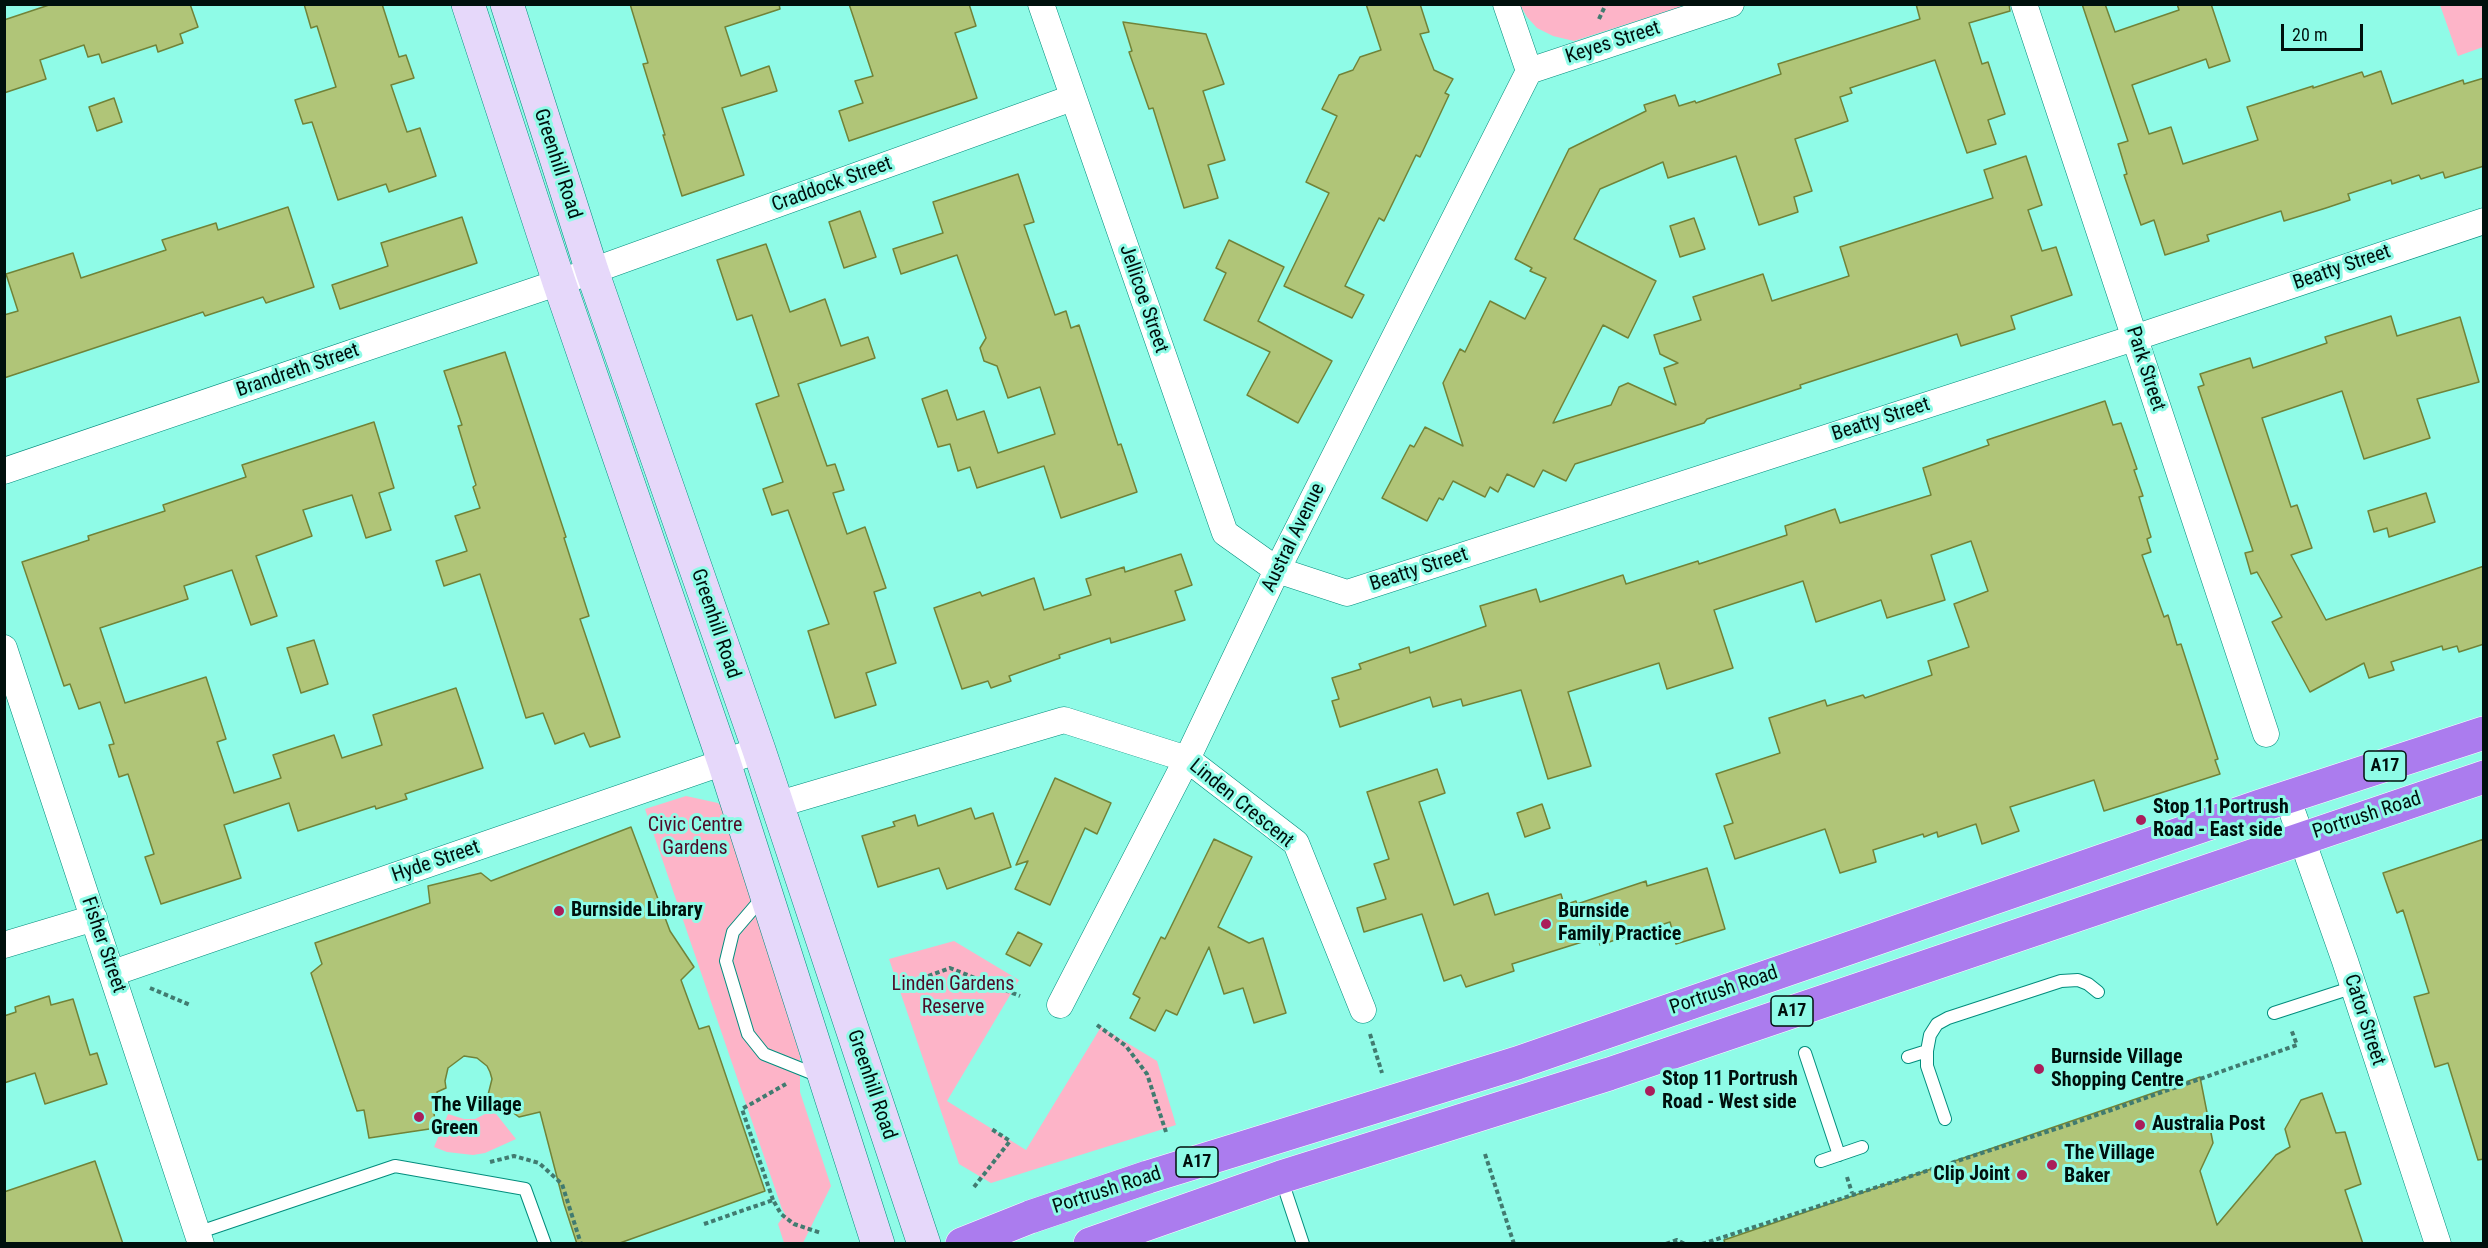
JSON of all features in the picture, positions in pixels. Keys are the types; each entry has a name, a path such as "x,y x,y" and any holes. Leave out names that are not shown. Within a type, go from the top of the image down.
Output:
{"highway":[{"name":"Portrush Road","path":"962,1244 1030,1217 1148,1177 1517,1063 2287,797 2484,733"},
{"name":"Portrush Road","path":"1090,1244 1281,1177 1609,1074 2484,777"}],"main road":[{"name":"Greenhill Road","path":"468,4 559,282 724,762 823,1078 878,1244"},
{"name":"Greenhill Road","path":"507,4 592,271 759,750 924,1244"}],"street":[{"name":"Jellicoe Street","path":"1041,4 1225,533 1277,570"},
{"path":"1506,4 1529,71"},
{"name":"Keyes Street","path":"1529,71 1731,4"},
{"name":"Park Street","path":"2024,4 2266,734"},
{"name":"Austral Avenue","path":"1060,1005 1187,759 1277,570 1529,71"},
{"name":"Craddock Street","path":"592,271 1072,98"},
{"name":"Beatty Street","path":"1277,570 1347,593 2134,338 2484,221"},
{"name":"Brandreth Street","path":"4,471 592,271"},
{"name":"Fisher Street","path":"4,648 199,1238"},
{"name":"Linden Crescent","path":"776,805 1064,720 1187,759 1296,843 1362,1010"},
{"name":"Hyde Street","path":"113,973 759,750"},
{"name":"Cator Street","path":"2287,797 2354,987 2438,1244"},
{"path":"4,945 94,918"}],"lane":[{"path":"765,894 733,932 726,962 748,1034 764,1054 823,1078"},
{"path":"1945,1119 1927,1065 1930,1035 1937,1024 1948,1018 2061,981 2078,980 2098,992"},
{"path":"2274,1012 2354,987"},
{"path":"1908,1057 1927,1051"},
{"path":"1805,1053 1839,1155"},
{"path":"1821,1161 1862,1147"},
{"path":"199,1238 395,1166 525,1189 545,1244"},
{"path":"1281,1177 1303,1244"}],"path":[{"path":"893,989 950,968 1020,996"},
{"path":"146,986 190,1005"},
{"path":"1362,1010 1391,1102"},
{"path":"1097,1025 1126,1046 1147,1074 1166,1132"},
{"path":"1702,1244 2074,1123 2297,1045 2290,1025"},
{"path":"787,1083 742,1109 773,1200 781,1214 794,1224 821,1233"},
{"path":"974,1187 1010,1141 990,1128"},
{"path":"1485,1154 1514,1244"},
{"path":"1847,1177 1852,1194"},
{"path":"704,1224 773,1200"},
{"path":"1666,1244 1677,1240 1684,1244"}],"green space":[{"path":"1520,5 1686,5 1574,41 1553,36 1537,28"},
{"path":"2440,5 2483,5 2483,47 2458,56"},
{"name":"Civic Centre Gardens","path":"686,796 718,803 730,817 800,1056 800,1092 831,1186 803,1243 784,1243 778,1224 785,1214 645,809"},
{"name":"Linden Gardens Reserve","path":"954,941 1019,980 947,1101 1026,1150 1101,1027 1157,1061 1176,1125 991,1183 959,1164 889,959"},
{"path":"493,1110 516,1139 485,1153 473,1155 447,1152 434,1147 448,1114 464,1119 475,1119"}],"building":[{"path":"52,4 190,4 198,27 180,34 183,43 158,52 156,45 102,63 99,54 88,57 84,45 40,60 46,79 4,93 4,20"},
{"path":"304,4 382,4 399,57 406,55 414,78 391,85 407,132 420,128 436,176 389,192 386,184 338,200 312,122 303,124 295,100 336,87 317,26 311,28"},
{"path":"630,4 779,4 780,9 725,27 741,76 769,66 777,91 722,108 744,175 682,196 643,64 648,63"},
{"path":"849,4 969,4 976,26 955,33 977,98 849,141 839,111 863,103 855,81 873,76"},
{"path":"1366,4 1420,4 1429,32 1420,34 1434,70 1453,79 1445,93 1449,95 1420,157 1416,155 1384,221 1379,218 1345,286 1364,295 1352,318 1284,286 1329,193 1306,182 1337,116 1322,109 1339,75 1353,70 1360,57 1381,50"},
{"path":"1916,4 2009,4 2010,11 1969,23 1982,64 1988,62 2005,114 1988,120 1996,144 1967,153 1935,60 1850,88 1852,93 1840,97 1848,121 1795,139 1812,191 1794,197 1798,212 1759,225 1736,156 1668,178 1663,162 1600,189 1574,239 1656,281 1628,338 1603,325 1553,423 1611,405 1619,387 1628,383 1676,405 1664,368 1678,363 1660,354 1654,335 1701,320 1693,297 1763,274 1772,301 1849,276 1840,247 1993,198 1984,170 2026,156 2042,205 2028,210 2042,251 2056,247 2072,295 2011,316 2015,329 1961,346 1957,334 1800,385 1801,388 1707,419 1704,423 1575,464 1566,481 1543,470 1534,487 1507,474 1498,492 1490,487 1485,497 1453,481 1443,500 1439,498 1427,521 1382,498 1410,445 1414,447 1425,427 1463,446 1443,383 1460,349 1465,352 1490,301 1525,319 1546,278 1530,271 1532,268 1515,259 1569,149 1646,111 1644,105 1675,95 1679,106 1695,101 1696,103 1781,74 1778,64 1920,19"},
{"path":"2082,4 2105,4 2115,32 2179,10 2177,4 2211,4 2230,61 2209,68 2206,59 2132,85 2149,134 2171,127 2183,164 2258,140 2247,107 2362,72 2364,77 2381,71 2392,104 2463,80 2464,84 2484,78 2484,166 2445,178 2443,172 2421,179 2419,175 2392,184 2391,180 2348,194 2350,200 2326,208 2284,221 2281,211 2207,235 2209,241 2165,255 2154,220 2141,225 2124,175 2127,174 2118,144 2128,141"},
{"path":"1123,22 1206,34 1224,84 1203,91 1225,160 1208,165 1218,198 1184,208 1153,108 1149,109 1129,52 1132,51"},
{"path":"114,98 122,122 97,131 89,107"},
{"path":"1018,174 1034,222 1024,225 1055,315 1066,311 1071,328 1079,325 1118,445 1121,444 1137,492 1061,518 1044,466 977,488 970,467 958,471 950,444 938,447 922,399 947,390 957,420 984,411 998,453 1055,434 1040,387 1008,398 997,366 984,361 980,348 986,338 957,255 901,274 893,249 943,233 933,202"},
{"path":"288,207 314,287 266,303 263,297 205,316 203,312 4,378 4,315 18,311 6,274 73,253 81,278 166,250 162,240 216,223 218,230"},
{"path":"860,211 876,257 844,268 829,222"},
{"path":"462,217 477,263 340,309 332,285 388,266 381,243"},
{"path":"1694,218 1705,249 1680,257 1670,226"},
{"path":"1229,240 1284,267 1258,321 1332,361 1298,423 1247,395 1270,352 1204,320 1226,273 1216,268"},
{"path":"766,244 790,312 825,299 841,346 868,337 875,358 798,384 827,466 835,464 844,490 833,493 847,534 865,527 886,588 874,592 896,663 866,673 876,705 835,718 808,631 829,624 788,510 772,515 763,489 783,482 756,404 779,396 752,315 737,320 717,260"},
{"path":"2391,316 2397,336 2460,317 2479,382 2417,399 2430,438 2364,459 2342,391 2262,418 2291,507 2297,505 2312,548 2291,555 2326,620 2484,566 2484,644 2459,652 2457,646 2443,650 2442,646 2391,662 2394,670 2369,678 2364,663 2310,692 2272,622 2282,617 2257,572 2251,574 2245,553 2253,551 2198,387 2204,385 2200,374 2250,358 2253,368 2327,343 2325,337"},
{"path":"505,352 566,537 564,538 589,616 580,619 620,737 590,747 584,733 555,744 543,713 526,718 480,574 444,586 436,561 467,551 455,516 480,508 473,487 476,485 458,426 462,425 444,371"},
{"path":"2105,401 2113,425 2121,423 2137,469 2134,470 2143,496 2139,497 2151,537 2147,539 2151,552 2142,555 2164,617 2168,615 2177,645 2181,644 2218,759 2215,760 2220,774 2104,811 2094,780 2010,807 2019,831 1982,844 1976,824 1938,837 1937,832 1924,837 1923,834 1873,850 1876,862 1840,873 1825,829 1735,859 1724,826 1733,823 1716,774 1780,753 1769,718 1825,700 1827,706 1863,695 1865,698 1932,675 1928,661 1969,647 1954,604 1988,591 1971,541 1931,555 1945,600 1887,618 1881,600 1816,622 1803,581 1714,610 1733,668 1667,689 1659,663 1568,692 1591,766 1548,779 1521,690 1463,706 1461,699 1433,707 1430,697 1340,727 1332,701 1339,699 1332,678 1361,669 1359,664 1409,647 1410,653 1486,626 1480,606 1536,589 1540,602 1623,575 1626,584 1698,561 1699,564 1787,535 1785,526 1835,509 1840,523 1931,495 1923,468 1989,445 1987,440"},
{"path":"374,422 394,488 379,493 391,530 366,538 352,495 303,510 312,536 256,556 277,616 251,625 232,570 184,586 188,599 100,628 125,703 206,677 226,739 217,742 234,793 281,778 273,755 334,735 342,758 382,745 373,715 456,688 483,768 405,794 407,799 376,809 375,806 298,831 289,803 224,825 241,878 161,904 145,857 154,854 128,774 119,777 109,745 114,744 100,702 79,709 70,684 64,686 22,562 89,540 88,536 165,511 163,505 246,477 242,465"},
{"path":"2426,493 2435,522 2389,537 2387,528 2374,532 2368,511"},
{"path":"1181,554 1192,585 1175,591 1185,620 1111,643 1110,638 1059,655 1060,658 1009,676 1011,681 991,688 988,681 962,689 934,608 980,592 982,596 1034,578 1044,610 1091,595 1086,579 1124,567 1125,572"},
{"path":"314,640 328,684 301,693 287,648"},
{"path":"1437,769 1445,793 1419,802 1454,905 1488,893 1495,915 1561,894 1564,905 1576,901 1577,904 1646,881 1647,886 1707,868 1725,929 1676,944 1670,922 1600,945 1598,937 1512,964 1514,971 1466,987 1461,975 1444,981 1422,914 1364,932 1357,908 1386,899 1374,864 1389,859 1367,792"},
{"path":"1055,778 1111,803 1097,834 1085,828 1050,905 1015,889 1028,861 1016,865"},
{"path":"1542,804 1550,828 1525,837 1517,813"},
{"path":"971,808 975,819 993,813 1011,867 947,889 939,868 878,887 862,836 895,826 893,822 915,815 918,826"},
{"path":"631,827 670,931 694,967 681,980 699,1029 709,1026 765,1191 617,1244 577,1244 540,1112 519,1117 488,1095 492,1079 490,1072 487,1066 477,1058 464,1056 448,1068 446,1088 437,1092 439,1105 433,1106 436,1128 369,1138 364,1110 357,1111 311,973 322,964 315,943 430,903 428,886 481,873 491,881"},
{"path":"1214,839 1252,857 1218,927 1249,943 1263,938 1286,1013 1254,1023 1243,988 1224,994 1209,947 1177,1015 1166,1010 1155,1031 1130,1018 1140,998 1133,994 1161,937 1165,939"},
{"path":"2484,839 2484,1159 2478,1160 2448,1063 2435,1067 2414,997 2429,993 2403,910 2397,913 2383,873"},
{"path":"1018,932 1042,944 1030,966 1006,954"},
{"path":"49,996 51,1005 73,999 90,1055 97,1053 107,1084 45,1104 35,1073 4,1083 4,1016 16,1012 15,1007"},
{"path":"2200,1077 2213,1143 2200,1171 2217,1225 2276,1155 2290,1147 2285,1129 2301,1100 2322,1093 2336,1133 2345,1132 2361,1184 2345,1190 2363,1244 1725,1244 1724,1240"},
{"path":"95,1161 123,1244 4,1244 4,1192"}],"place":[{"name":"Stop 11 Portrush Road - East side","path":"2141,820"},
{"name":"Burnside Library","path":"559,911"},
{"name":"Burnside Family Practice","path":"1546,924"},
{"name":"Burnside Village Shopping Centre","path":"2039,1069"},
{"name":"Stop 11 Portrush Road - West side","path":"1650,1091"},
{"name":"The Village Green","path":"419,1117"},
{"name":"Australia Post","path":"2140,1125"},
{"name":"The Village Baker","path":"2052,1165"},
{"name":"Clip Joint","path":"2022,1175"}]}
